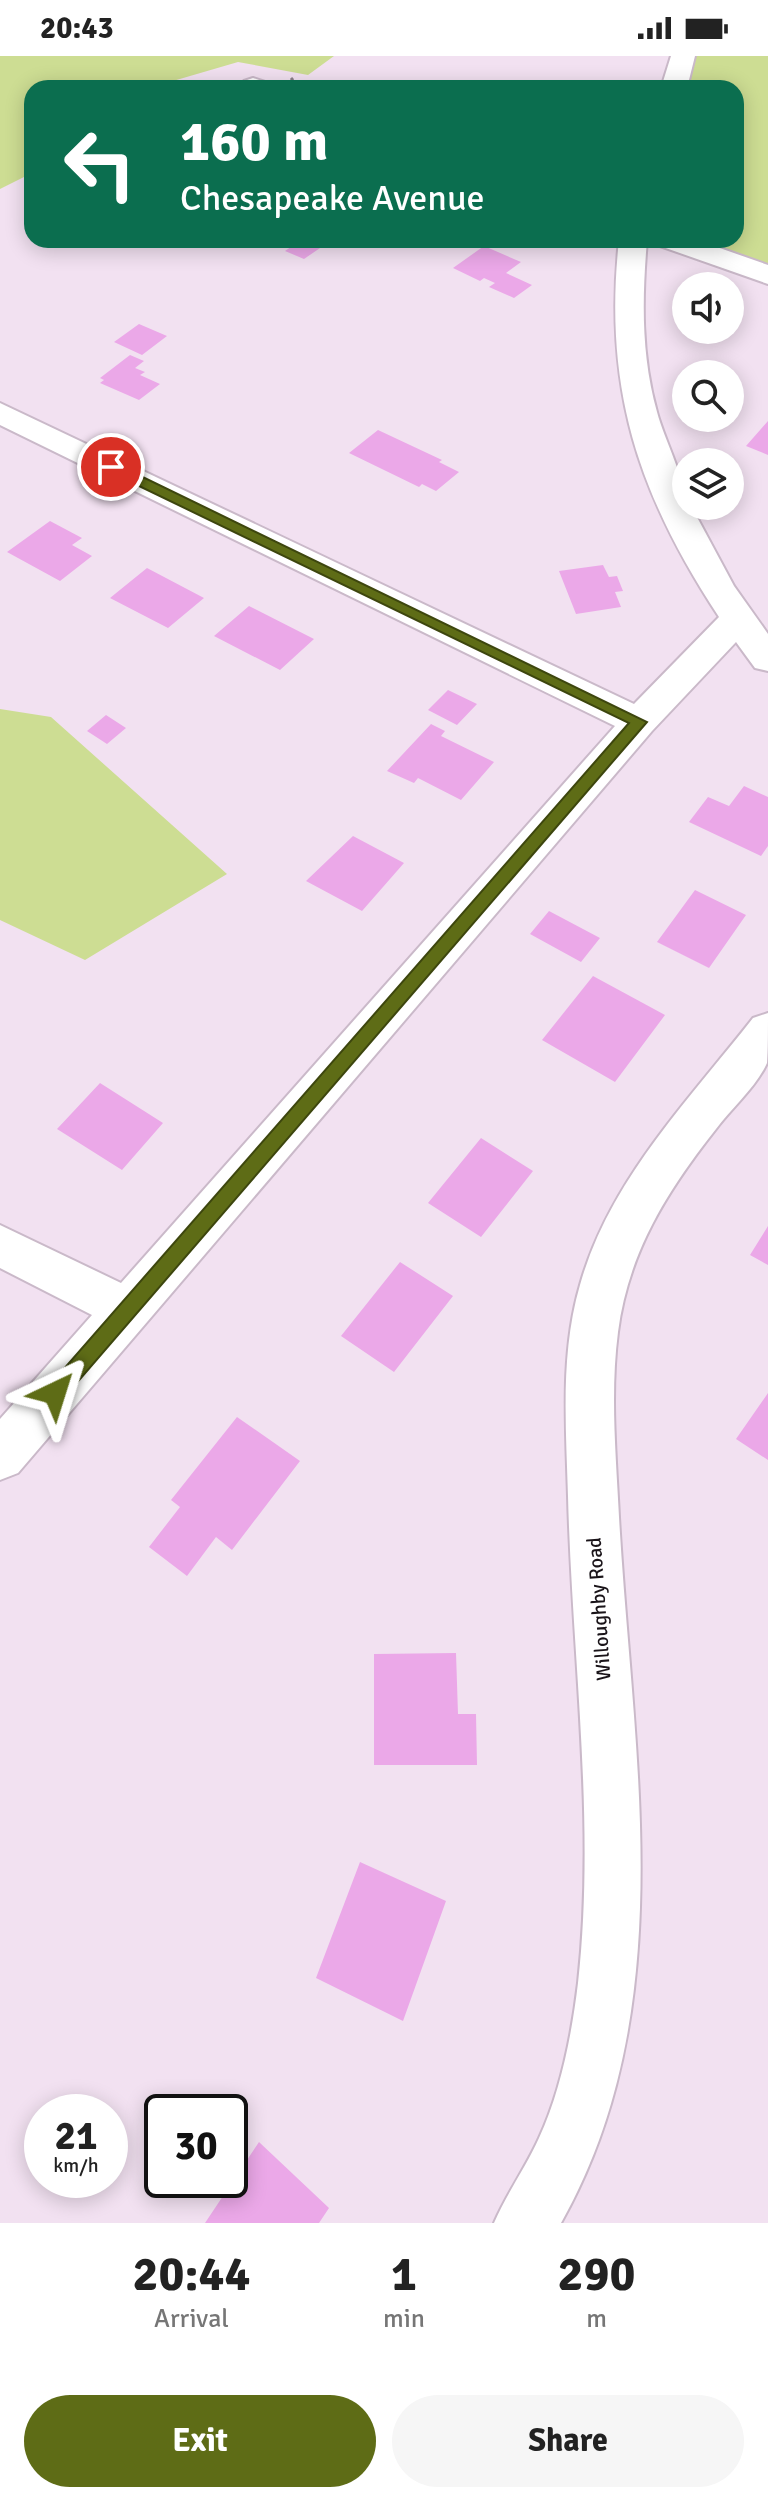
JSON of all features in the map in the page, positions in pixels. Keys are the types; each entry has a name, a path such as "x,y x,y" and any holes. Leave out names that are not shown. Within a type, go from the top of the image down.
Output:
{"street":[{"path":"676,80 683,56"},
{"path":"633,248 628,327 636,388 645,425 670,493 737,620 768,659"},
{"path":"692,248 768,275"},
{"path":"0,413 639,722"},
{"path":"0,1456 639,722 737,620"},
{"name":"Willoughby Road","path":"526,2223 569,2140 592,2067 606,1987 611,1795 594,1543 591,1415 593,1336 603,1282 623,1232 660,1172 768,1030"},
{"path":"0,1245 128,1310"}],"green space":[{"path":"0,56 334,56 308,75 238,62 176,80 24,80 24,177 0,189"},
{"path":"683,56 768,56 768,275 692,248 744,248 744,80 676,80"},
{"path":"0,709 51,717 227,874 85,960 0,920"}],"building":[{"path":"289,248 320,248 304,259 285,251"},
{"path":"481,248 489,248 521,262 506,273 532,285 514,298 489,287 495,283 484,278 480,281 453,268"},
{"path":"139,324 167,336 142,355 114,342"},
{"path":"130,355 144,361 135,368 145,372 140,375 160,384 139,400 100,383 104,380 100,378"},
{"path":"768,421 768,455 746,446"},
{"path":"378,430 442,460 439,462 459,472 436,491 422,484 419,487 349,453"},
{"path":"50,521 82,538 72,545 92,556 60,581 7,552"},
{"path":"603,565 609,577 617,576 623,591 615,592 621,607 576,614 559,571"},
{"path":"147,568 204,598 168,628 110,598"},
{"path":"249,606 314,639 280,670 214,636"},
{"path":"448,690 477,704 457,725 428,710"},
{"path":"106,715 126,728 107,744 87,731"},
{"path":"431,724 445,731 441,736 494,762 461,800 418,778 414,783 387,771"},
{"path":"744,786 768,797 768,846 761,856 689,822 708,797 729,806"},
{"path":"353,836 404,863 362,911 306,881"},
{"path":"695,890 746,915 709,968 657,942"},
{"path":"549,911 600,938 581,962 530,934"},
{"path":"593,976 665,1015 615,1082 542,1040"},
{"path":"100,1083 163,1123 122,1170 57,1129"},
{"path":"481,1138 533,1171 481,1237 428,1203"},
{"path":"768,1226 768,1265 750,1255"},
{"path":"400,1262 453,1296 394,1372 341,1336"},
{"path":"768,1393 768,1460 736,1439"},
{"path":"237,1417 300,1461 232,1550 216,1537 187,1576 149,1547 180,1507 171,1500"},
{"path":"456,1653 458,1714 476,1714 477,1765 374,1765 374,1654"},
{"path":"360,1862 446,1901 403,2021 316,1978"},
{"path":"259,2142 329,2208 319,2223 205,2223 222,2198 248,2198 248,2158"}],"route":[{"path":"55,1393 639,722 111,467"}]}
